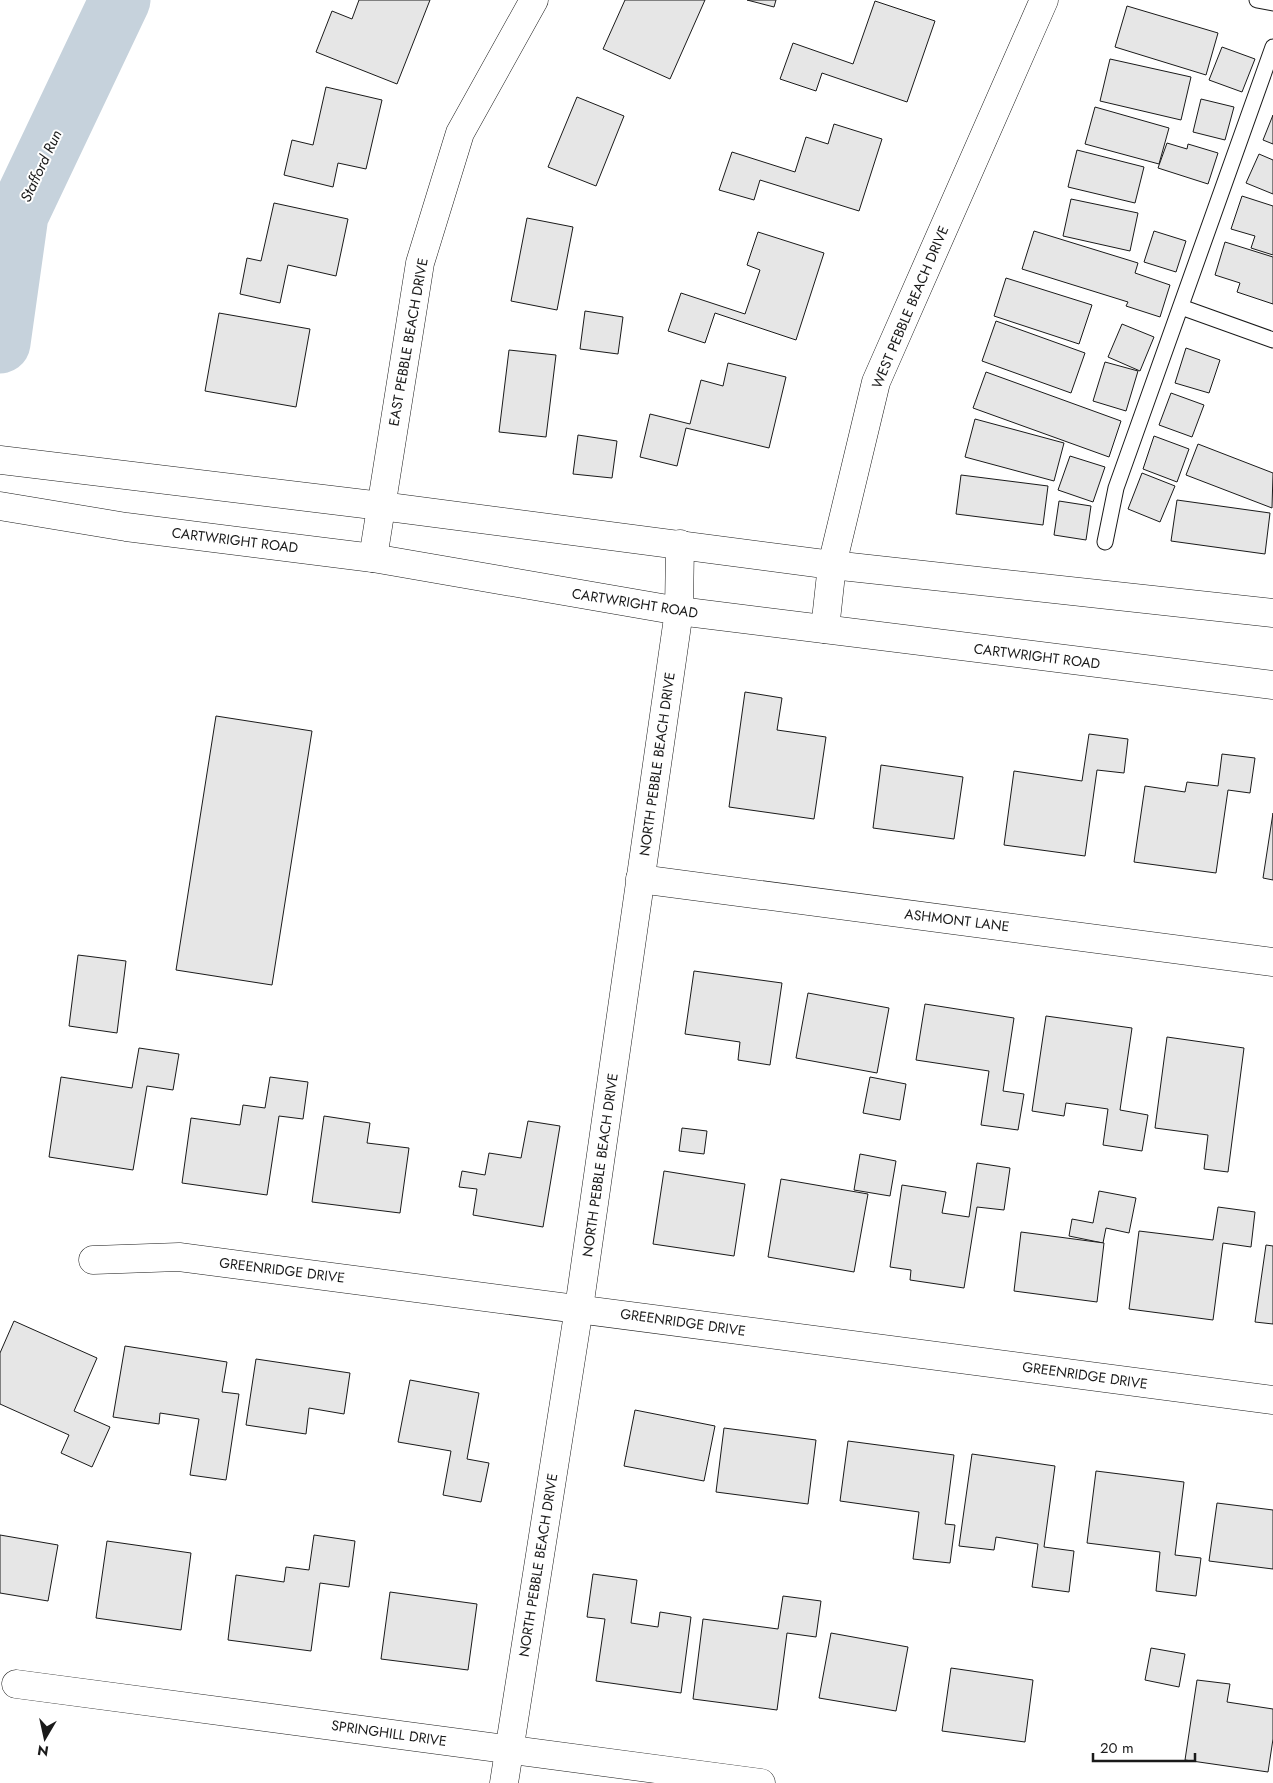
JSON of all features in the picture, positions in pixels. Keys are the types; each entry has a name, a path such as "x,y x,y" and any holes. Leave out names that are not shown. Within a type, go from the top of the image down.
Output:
{"street":[{"name":"EAST PEBBLE BEACH DRIVE","path":"373,558 423,254 460,133 534,0"},
{"name":"WEST PEBBLE BEACH DRIVE","path":"825,629 832,565 876,382 1044,0"},
{"path":"0,460 381,506 832,565 1273,613"},
{"name":"CARTWRIGHT ROAD","path":"0,506 126,527 373,558 679,611 1273,685"},
{"name":"NORTH PEBBLE BEACH DRIVE","path":"504,1783 579,1308 679,611 680,544"},
{"name":"ASHMONT LANE","path":"640,879 1273,962"},
{"name":"GREENRIDGE DRIVE","path":"93,1260 179,1257 1273,1400"},
{"name":"SPRINGHILL DRIVE","path":"16,1684 762,1783"}],"lane":[{"path":"1257,0 1273,3"},
{"path":"1104,542 1116,488 1273,47"},
{"path":"1181,307 1273,340"}],"building":[{"path":"359,0 430,0 397,84 316,52 332,11 352,19"},
{"path":"625,0 705,0 670,79 603,49"},
{"path":"747,0 776,0 774,7"},
{"path":"875,1 935,21 907,102 822,73 816,91 780,79 793,43 853,64"},
{"path":"1127,6 1218,33 1206,75 1115,47"},
{"path":"1222,47 1255,59 1242,92 1209,80"},
{"path":"1110,59 1191,77 1181,120 1100,101"},
{"path":"326,87 382,100 366,169 338,163 333,187 284,175 292,140 313,145"},
{"path":"577,97 624,116 596,186 548,167"},
{"path":"1201,99 1234,107 1225,140 1193,132"},
{"path":"1095,107 1169,128 1159,164 1085,144"},
{"path":"1273,115 1273,144 1263,140"},
{"path":"834,124 882,139 859,211 760,180 754,200 719,190 732,152 795,172 806,137 828,144"},
{"path":"1167,143 1187,149 1188,144 1218,153 1208,184 1158,168"},
{"path":"1077,150 1144,167 1135,203 1068,187"},
{"path":"1259,154 1273,160 1273,194 1246,183"},
{"path":"1242,196 1273,206 1273,255 1251,248 1255,236 1231,229"},
{"path":"1071,199 1138,213 1130,251 1063,236"},
{"path":"274,203 348,219 336,276 288,265 280,303 240,294 247,258 261,261"},
{"path":"527,218 573,227 557,310 511,301"},
{"path":"1034,231 1138,263 1135,273 1170,285 1160,317 1126,306 1128,302 1022,269"},
{"path":"1154,231 1186,241 1176,272 1144,262"},
{"path":"758,232 824,253 796,340 715,313 705,343 668,331 681,293 745,314 760,270 747,265"},
{"path":"1225,242 1273,257 1273,304 1237,292 1240,283 1215,275"},
{"path":"1006,278 1092,305 1079,344 994,316"},
{"path":"585,311 623,317 618,354 580,349"},
{"path":"219,313 310,329 296,407 205,391"},
{"path":"996,321 1085,353 1071,393 982,361"},
{"path":"1122,324 1154,337 1140,371 1108,357"},
{"path":"1186,348 1220,360 1209,393 1175,383"},
{"path":"509,350 556,355 546,437 499,432"},
{"path":"1105,362 1138,371 1126,411 1093,401"},
{"path":"728,363 786,377 769,448 686,428 677,466 640,457 650,414 690,424 701,380 723,386"},
{"path":"986,372 1121,421 1109,457 973,408"},
{"path":"1171,393 1204,405 1192,437 1159,425"},
{"path":"975,419 1064,443 1054,481 965,457"},
{"path":"578,435 617,441 612,478 573,474"},
{"path":"1154,436 1189,449 1177,482 1143,469"},
{"path":"1198,444 1273,473 1272,508 1186,475"},
{"path":"1070,456 1105,467 1093,502 1058,490"},
{"path":"1142,473 1175,486 1160,522 1128,509"},
{"path":"961,475 1048,486 1043,525 956,514"},
{"path":"1177,500 1270,513 1265,554 1171,541"},
{"path":"1059,501 1091,506 1086,540 1054,535"},
{"path":"745,692 782,698 777,730 826,737 814,819 729,807"},
{"path":"216,716 312,731 272,985 176,970"},
{"path":"1089,734 1128,739 1124,773 1097,770 1085,856 1004,845 1014,771 1082,781"},
{"path":"1222,754 1255,758 1250,793 1228,790 1216,873 1134,862 1145,786 1185,792 1187,782 1218,786"},
{"path":"881,765 963,777 954,839 873,828"},
{"path":"1273,813 1273,880 1263,878"},
{"path":"78,955 126,961 117,1033 69,1026"},
{"path":"694,971 782,983 770,1065 738,1060 740,1042 685,1034"},
{"path":"808,993 889,1008 877,1073 796,1058"},
{"path":"925,1004 1014,1018 1003,1091 1024,1094 1018,1130 981,1125 989,1071 916,1060"},
{"path":"1046,1016 1132,1028 1120,1110 1148,1115 1142,1151 1103,1145 1108,1109 1066,1103 1064,1116 1032,1111"},
{"path":"1167,1037 1244,1048 1228,1172 1204,1169 1208,1135 1155,1128"},
{"path":"139,1048 179,1054 173,1090 147,1086 133,1170 49,1157 61,1077 132,1088"},
{"path":"270,1077 308,1082 303,1119 279,1116 267,1195 182,1183 191,1118 240,1125 243,1105 265,1108"},
{"path":"870,1077 906,1084 900,1120 863,1113"},
{"path":"324,1116 370,1123 367,1143 409,1148 400,1213 312,1202"},
{"path":"528,1121 560,1126 543,1227 473,1215 477,1189 459,1187 462,1171 485,1175 489,1153 521,1158"},
{"path":"682,1128 707,1131 704,1154 679,1151"},
{"path":"860,1154 896,1161 890,1196 854,1190"},
{"path":"977,1163 1010,1168 1004,1210 977,1207 964,1288 910,1280 911,1270 890,1267 902,1185 946,1192 942,1213 969,1217"},
{"path":"664,1171 745,1184 734,1256 653,1244"},
{"path":"781,1179 868,1194 854,1272 768,1257"},
{"path":"1099,1191 1136,1198 1129,1233 1106,1228 1103,1243 1069,1236 1072,1219 1093,1223"},
{"path":"1218,1207 1255,1212 1251,1247 1223,1243 1213,1320 1129,1309 1139,1231 1213,1240"},
{"path":"1021,1232 1104,1243 1097,1302 1014,1291"},
{"path":"1266,1245 1273,1246 1273,1324 1255,1322"},
{"path":"14,1321 97,1358 74,1411 110,1427 92,1467 61,1453 69,1435 0,1404 0,1353"},
{"path":"125,1346 227,1362 222,1392 239,1394 226,1480 190,1475 199,1419 160,1413 159,1424 113,1417"},
{"path":"256,1359 350,1373 344,1414 309,1408 306,1434 246,1425"},
{"path":"410,1380 479,1393 467,1459 489,1463 481,1502 443,1495 451,1451 398,1442"},
{"path":"635,1410 715,1426 704,1481 624,1466"},
{"path":"724,1428 816,1440 808,1504 716,1492"},
{"path":"848,1441 954,1455 945,1524 955,1525 950,1563 913,1559 919,1512 840,1501"},
{"path":"972,1454 1055,1466 1044,1547 1074,1551 1069,1592 1032,1587 1038,1544 996,1537 994,1550 959,1546"},
{"path":"1096,1471 1184,1482 1175,1555 1201,1558 1196,1596 1156,1591 1160,1552 1087,1543"},
{"path":"1217,1503 1273,1510 1273,1569 1209,1561"},
{"path":"0,1535 58,1545 48,1601 0,1593"},
{"path":"314,1535 355,1541 349,1587 320,1583 311,1651 228,1640 236,1575 284,1582 286,1567 309,1570"},
{"path":"107,1541 191,1553 181,1630 96,1618"},
{"path":"593,1574 637,1580 631,1623 658,1627 660,1612 691,1617 681,1693 596,1681 605,1619 587,1617"},
{"path":"390,1592 477,1604 468,1670 381,1659"},
{"path":"783,1596 821,1601 816,1637 787,1633 777,1710 693,1699 703,1619 778,1629"},
{"path":"831,1633 908,1647 896,1711 819,1698"},
{"path":"1151,1648 1185,1654 1179,1687 1145,1680"},
{"path":"951,1668 1033,1680 1025,1742 942,1731"},
{"path":"1197,1680 1230,1684 1227,1702 1273,1709 1273,1739 1268,1772 1185,1760"}],"waterway":[{"name":"Stafford Run","path":"0,343 18,215 120,0"}]}
